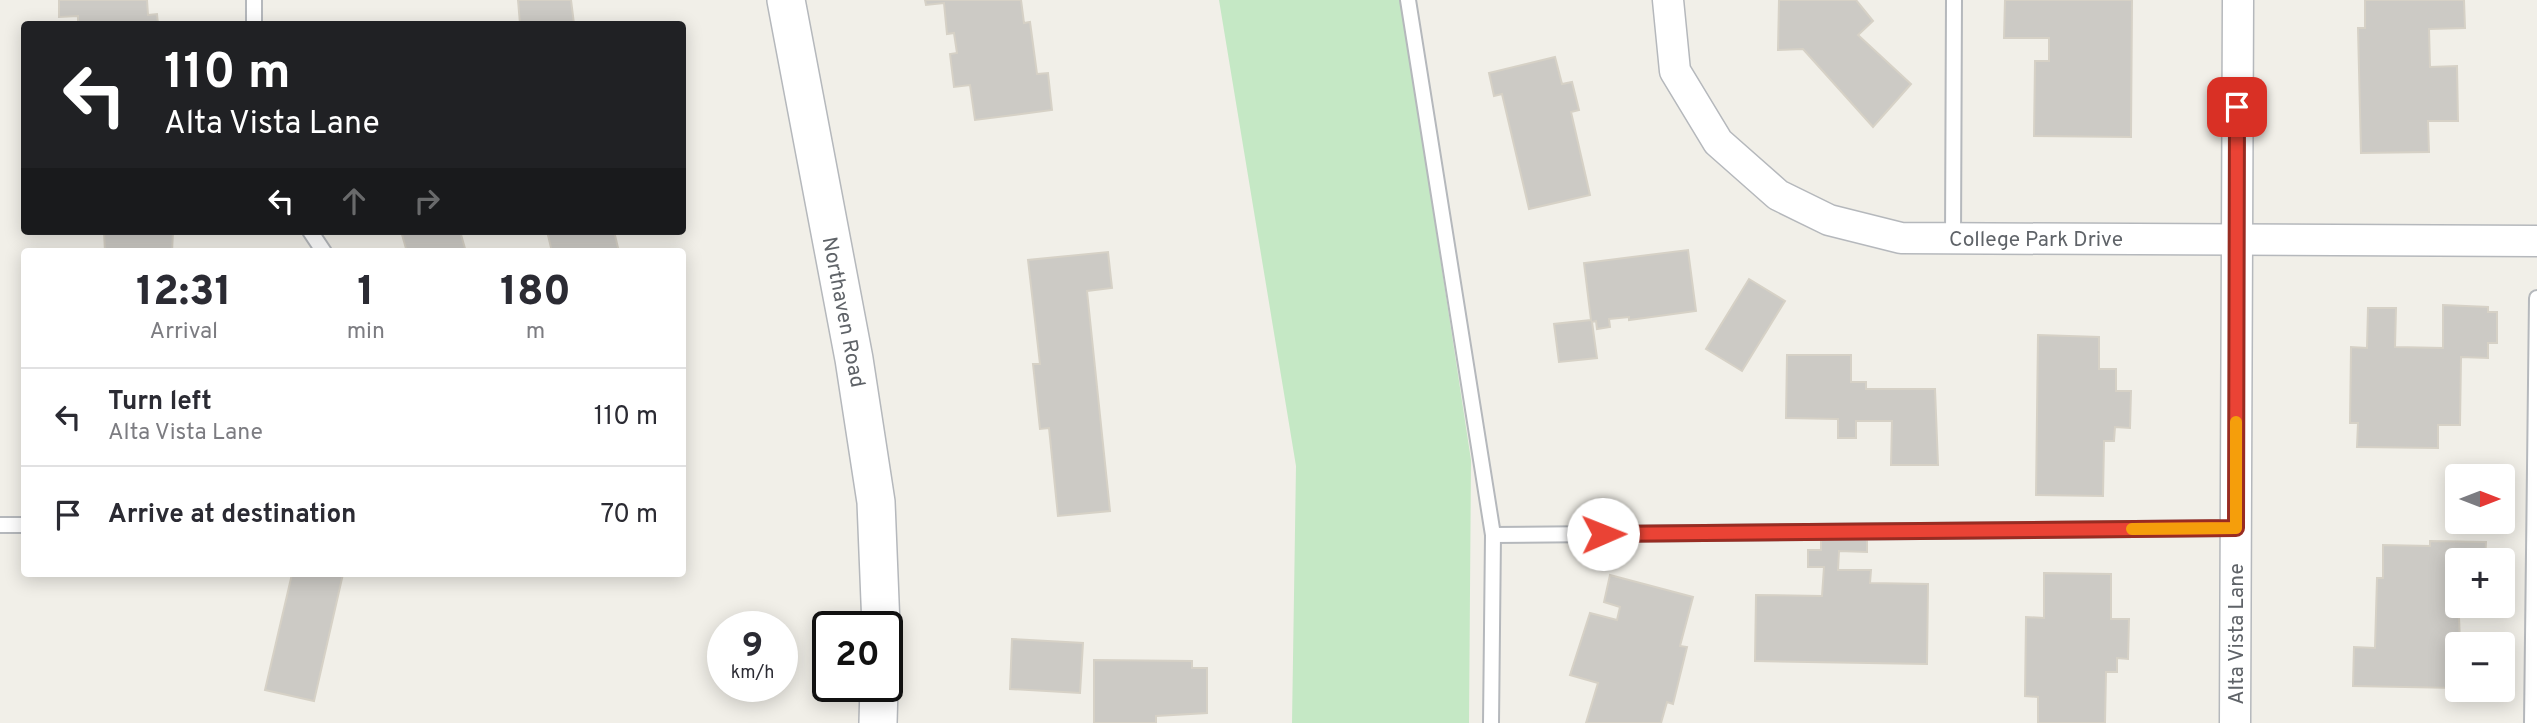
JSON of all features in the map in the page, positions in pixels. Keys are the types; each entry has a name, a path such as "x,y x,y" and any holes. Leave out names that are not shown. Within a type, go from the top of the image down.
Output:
{"street":[{"name":"Northaven Road","path":"786,0 854,359 874,489 880,611"},
{"name":"College Park Drive","path":"1668,0 1675,71 1718,142 1778,195 1829,220 1901,238 2537,241"},
{"name":"Alta Vista Lane","path":"2235,723 2238,0"},
{"path":"877,723 878,702"}],"lane":[{"path":"254,0 254,21"},
{"path":"1408,0 1493,535 1491,723"},
{"path":"1953,239 1954,0"},
{"path":"2532,723 2537,298"},
{"path":"0,525 21,525"},
{"path":"1493,535 2236,528"}],"green space":[{"path":"1219,0 1401,0 1471,460 1469,723 1292,723 1296,466"}],"building":[{"path":"59,0 147,0 148,15 157,14 158,21 78,21 78,16 59,17"},
{"path":"518,0 571,0 574,21 520,21"},
{"path":"925,0 1021,0 1024,23 1030,22 1037,74 1048,73 1052,110 975,120 970,85 954,87 950,54 957,53 954,33 947,34 944,3 926,5"},
{"path":"1779,0 1856,0 1873,21 1858,35 1911,84 1873,127 1803,49 1778,50"},
{"path":"2005,0 2132,0 2131,137 2034,136 2035,61 2049,61 2049,38 2004,38"},
{"path":"2365,0 2464,0 2465,28 2429,29 2430,67 2457,66 2458,121 2428,121 2429,152 2361,153 2358,28 2365,28"},
{"path":"1555,57 1562,84 1572,82 1579,110 1571,112 1590,195 1529,209 1502,94 1494,96 1489,73"},
{"path":"104,235 173,235 172,248 105,248"},
{"path":"402,235 461,235 465,248 406,248"},
{"path":"548,235 615,235 618,248 551,248"},
{"path":"1688,250 1696,311 1629,320 1629,317 1609,319 1610,327 1597,329 1596,321 1592,322 1597,358 1559,362 1554,324 1591,320 1584,263"},
{"path":"1108,252 1112,288 1087,291 1110,511 1058,516 1049,428 1040,429 1033,364 1040,364 1028,260"},
{"path":"1749,279 1785,301 1742,371 1706,349"},
{"path":"2443,305 2488,307 2488,312 2497,312 2497,343 2488,343 2488,358 2461,357 2460,425 2438,425 2438,448 2357,447 2358,423 2350,423 2351,347 2367,348 2368,308 2396,308 2395,347 2443,348"},
{"path":"2038,335 2099,337 2099,369 2116,369 2116,391 2131,391 2130,428 2115,427 2114,441 2104,441 2103,496 2036,495"},
{"path":"1787,355 1851,355 1851,382 1866,382 1866,389 1935,389 1938,465 1891,465 1892,421 1856,421 1856,438 1838,438 1838,419 1786,418"},
{"path":"1821,538 1867,539 1867,552 1839,551 1838,570 1871,570 1870,583 1928,584 1927,664 1755,661 1756,595 1822,596 1824,567 1808,567 1808,550 1821,550"},
{"path":"2430,541 2486,542 2486,548 2445,548 2445,618 2459,618 2460,632 2445,632 2445,688 2353,686 2354,647 2375,648 2377,578 2383,578 2383,545 2430,546"},
{"path":"2044,573 2111,574 2111,619 2129,619 2128,659 2117,658 2117,672 2106,672 2105,723 2038,723 2038,697 2025,696 2026,617 2044,618"},
{"path":"1610,575 1693,597 1680,646 1687,647 1673,704 1667,702 1661,723 1586,723 1598,683 1570,675 1590,613 1617,620 1620,607 1604,602"},
{"path":"291,577 342,577 314,701 265,690"},
{"path":"1012,639 1083,643 1080,693 1010,689"},
{"path":"1094,660 1192,661 1192,668 1207,668 1207,713 1156,716 1156,723 1094,723"}],"slow traffic":[{"path":"2132,529 2236,528 2236,422"}],"route":[{"path":"1603,534 2236,528 2237,107"}]}
